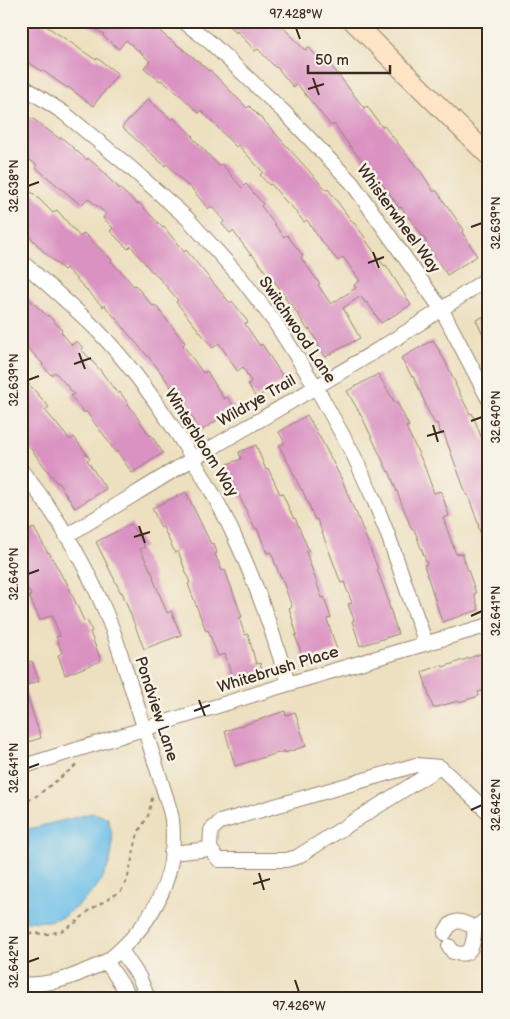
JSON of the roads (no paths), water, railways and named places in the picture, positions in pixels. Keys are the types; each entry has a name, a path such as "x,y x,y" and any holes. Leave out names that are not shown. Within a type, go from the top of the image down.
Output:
{"street":[{"name":"Whisterwheel Way","path":"183,21 211,43 285,113 352,183 442,310 489,400"},
{"path":"353,21 489,156"},
{"name":"Switchwood Lane","path":"21,85 64,113 132,169 188,219 241,278 274,321 316,387 354,456 388,535 426,644"},
{"name":"Winterbloom Way","path":"21,261 97,330 158,405 193,459 220,506 251,574 288,684"},
{"name":"Wildrye Trail","path":"66,536 442,310 489,277"},
{"name":"Pondview Lane","path":"21,470 46,503 66,536 102,604 113,632 172,818 171,853 163,891 154,910 142,928 121,950 106,961 72,977 52,982 21,984"},
{"name":"Whitebrush Place","path":"21,767 288,684 489,625"},
{"path":"440,767 297,857 286,860 219,860 210,849 211,830 220,822 416,765 440,767 489,813"},
{"path":"171,853 210,849"},
{"path":"475,928 462,922 454,922 449,925 447,939 453,952 460,954 468,952 473,946 475,928 489,917"},
{"path":"121,950 139,977 148,998"},
{"path":"106,961 129,998"}],"water":[{"path":"92,813 107,817 111,830 111,856 108,868 102,879 85,899 63,916 54,920 21,921 21,831"}]}
